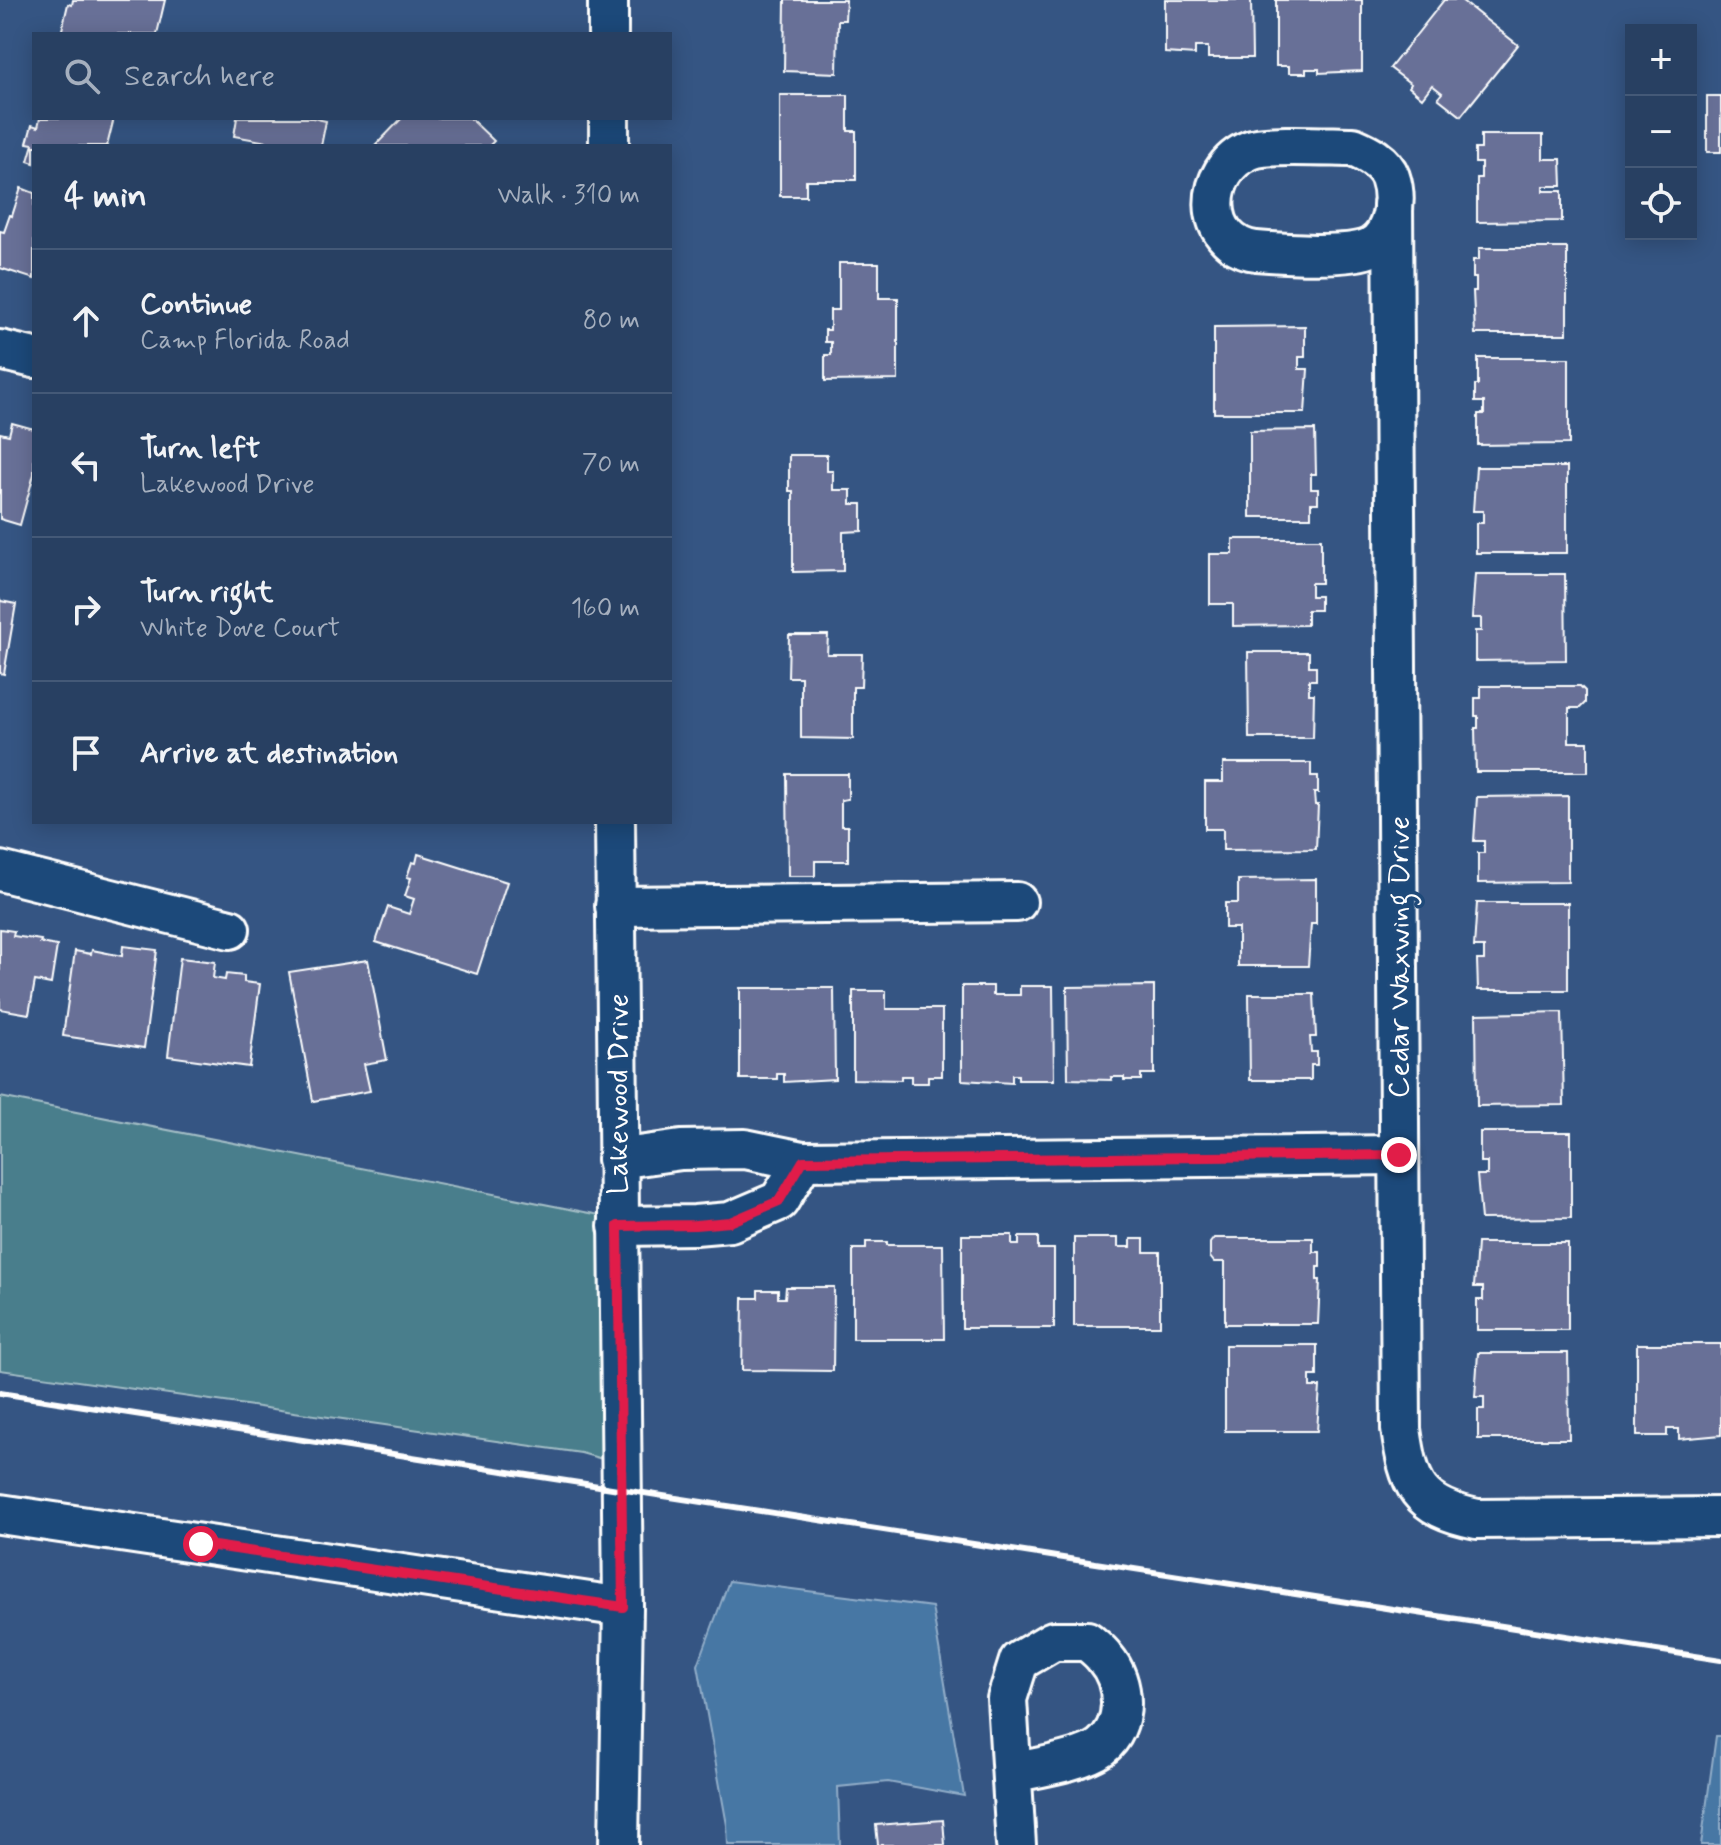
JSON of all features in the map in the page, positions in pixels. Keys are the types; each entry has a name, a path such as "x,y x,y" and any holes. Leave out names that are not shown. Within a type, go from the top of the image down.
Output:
{"street":[{"path":"608,0 608,32"},
{"path":"609,120 609,144"},
{"path":"1353,147 1381,164 1390,177 1393,205 1384,238 1354,253 1256,251 1238,247 1225,235 1218,223 1215,191 1220,174 1230,161 1254,148 1353,147"},
{"name":"Cedar Waxwing Drive","path":"1393,205 1401,1429 1406,1464 1415,1486 1430,1501 1451,1514 1477,1519 1721,1517"},
{"path":"0,350 32,358"},
{"name":"Lakewood Drive","path":"615,824 623,1607 619,1845"},
{"path":"0,871 230,929"},
{"path":"615,906 1017,902"},
{"path":"617,1159 681,1150 745,1149 803,1161 1399,1155"},
{"path":"618,1226 730,1222 779,1201 803,1161"},
{"path":"0,1514 623,1607"},
{"path":"1012,1773 1016,1845"}],"green space":[{"path":"0,1097 600,1215 602,1459 581,1453 0,1370"}],"water":[{"path":"729,1581 932,1607 964,1796 888,1782 838,1787 840,1845 728,1845 698,1665"},
{"path":"1716,1736 1721,1736 1721,1845 1701,1845"}],"building":[{"path":"73,0 165,0 157,32 61,32 68,4 72,5"},
{"path":"785,0 846,0 845,20 838,20 837,73 784,71"},
{"path":"1165,0 1251,0 1252,58 1208,58 1208,47 1195,47 1195,55 1165,53"},
{"path":"1276,0 1362,0 1362,71 1319,73 1319,69 1306,69 1306,73 1289,73 1289,66 1276,66"},
{"path":"1444,0 1461,0 1518,45 1461,116 1438,98 1442,93 1432,85 1422,98 1409,87 1411,84 1390,68"},
{"path":"780,95 848,95 848,131 856,131 856,180 806,180 806,196 780,196"},
{"path":"1707,96 1721,96 1721,152 1707,152"},
{"path":"40,120 114,120 108,144 27,143 32,125 38,127"},
{"path":"237,120 326,121 321,144 273,144 234,136"},
{"path":"400,120 472,120 494,141 491,144 377,144"},
{"path":"1481,135 1543,135 1543,159 1561,159 1562,186 1543,186 1543,191 1562,191 1562,221 1477,222 1477,178 1481,178 1481,163 1475,163 1475,149 1481,149"},
{"path":"21,188 32,192 32,278 0,268 0,231 4,232"},
{"path":"1479,248 1567,248 1567,334 1475,334 1473,291 1476,291 1476,278 1473,278 1473,260 1479,260"},
{"path":"839,263 879,263 879,298 898,298 898,380 825,381 825,355 831,355 831,342 825,342 825,330 830,330 830,310 839,310"},
{"path":"1305,326 1305,357 1299,357 1299,369 1308,369 1305,413 1214,413 1214,327"},
{"path":"1478,358 1569,358 1569,444 1478,445 1478,414 1484,414 1484,402 1475,402"},
{"path":"12,423 32,428 32,481 20,525 0,519 0,433 9,435"},
{"path":"1315,430 1316,474 1311,474 1311,489 1318,489 1318,503 1311,503 1311,517 1250,517 1250,431"},
{"path":"789,455 827,455 827,471 833,471 833,490 851,490 851,504 862,504 862,531 843,532 843,571 793,572 793,491 789,491"},
{"path":"1476,467 1567,467 1567,553 1476,553 1476,523 1483,523 1483,511 1473,511"},
{"path":"1233,539 1321,539 1321,583 1311,583 1311,596 1320,596 1320,610 1307,610 1307,625 1233,626 1233,604 1210,604 1210,554 1233,554"},
{"path":"1475,574 1565,574 1566,660 1475,661 1475,631 1481,631 1481,618 1472,618"},
{"path":"0,599 16,604 4,674 0,673"},
{"path":"789,635 828,635 827,654 862,654 861,687 853,687 853,739 801,738 801,677 788,677"},
{"path":"1248,652 1309,652 1309,666 1316,666 1316,680 1309,680 1309,694 1314,694 1313,738 1249,738"},
{"path":"1481,686 1580,686 1585,691 1585,703 1580,708 1569,708 1569,742 1588,742 1588,772 1476,772 1475,728 1478,728 1478,716 1475,716 1475,698 1481,698"},
{"path":"1223,763 1311,763 1311,776 1318,776 1318,793 1314,793 1315,805 1318,805 1316,849 1223,850 1223,829 1205,829 1205,782 1223,782"},
{"path":"787,774 848,774 848,799 841,800 841,826 848,826 848,861 815,861 815,876 788,876"},
{"path":"1568,796 1568,882 1478,883 1478,853 1484,853 1484,841 1474,841 1477,797"},
{"path":"418,854 507,882 477,974 376,942 388,907 409,914 414,899 405,896 411,878 407,877"},
{"path":"1316,879 1316,924 1311,924 1308,966 1238,966 1238,928 1225,928 1225,903 1238,903 1238,880"},
{"path":"1477,903 1568,903 1568,990 1478,990 1477,960 1484,960 1484,947 1474,947"},
{"path":"0,929 14,931 13,936 57,946 51,984 35,981 29,1014 0,1009"},
{"path":"123,946 157,950 144,1048 63,1036 75,951 91,954 92,950 122,956"},
{"path":"180,958 215,962 213,978 225,980 226,974 244,976 244,982 260,984 249,1067 168,1056"},
{"path":"368,960 387,1060 364,1064 370,1091 313,1101 289,972"},
{"path":"962,986 993,986 993,995 1020,995 1020,986 1053,986 1054,1080 1018,1080 1018,1075 1012,1075 1012,1083 962,1080"},
{"path":"1154,986 1154,1074 1141,1074 1141,1080 1124,1080 1124,1077 1111,1077 1112,1080 1068,1079 1067,987"},
{"path":"740,988 834,988 835,1079 784,1082 784,1074 777,1074 777,1079 740,1079"},
{"path":"853,991 886,991 886,1009 942,1009 942,1076 928,1076 928,1083 911,1083 911,1076 901,1076 901,1080 853,1079"},
{"path":"1249,994 1314,994 1316,1037 1310,1037 1311,1052 1317,1052 1317,1065 1311,1065 1311,1080 1250,1080"},
{"path":"1562,1012 1564,1105 1477,1106 1476,1014"},
{"path":"1480,1132 1571,1132 1571,1218 1481,1219 1477,1175 1487,1175 1487,1162 1480,1162"},
{"path":"962,1235 1012,1235 1012,1245 1019,1245 1019,1237 1038,1237 1038,1249 1054,1249 1054,1328 962,1328"},
{"path":"1074,1238 1118,1238 1118,1247 1131,1247 1131,1239 1144,1239 1144,1252 1160,1252 1160,1326 1074,1326"},
{"path":"1214,1238 1313,1238 1313,1252 1320,1252 1320,1267 1317,1267 1317,1280 1320,1280 1318,1324 1225,1324 1225,1262 1214,1262 1210,1257 1210,1243"},
{"path":"866,1242 943,1245 944,1339 853,1339 853,1249 866,1249"},
{"path":"1477,1243 1568,1243 1568,1330 1477,1330 1477,1300 1483,1300 1483,1287 1474,1287"},
{"path":"786,1287 834,1287 833,1371 742,1370 743,1298 758,1298 758,1290 778,1290 778,1298 785,1298"},
{"path":"1637,1344 1721,1344 1721,1435 1679,1439 1679,1429 1667,1429 1667,1436 1637,1436"},
{"path":"1225,1345 1317,1345 1317,1376 1310,1376 1310,1387 1320,1387 1317,1431 1225,1431"},
{"path":"1478,1353 1568,1353 1569,1439 1478,1439 1478,1409 1484,1409 1484,1397 1475,1397"},
{"path":"943,1820 945,1845 878,1845 876,1825"}],"railway":[{"path":"0,1393 1721,1660"}],"route":[{"path":"201,1544 623,1607 618,1226 730,1222 779,1201 803,1161 1399,1155"}]}
